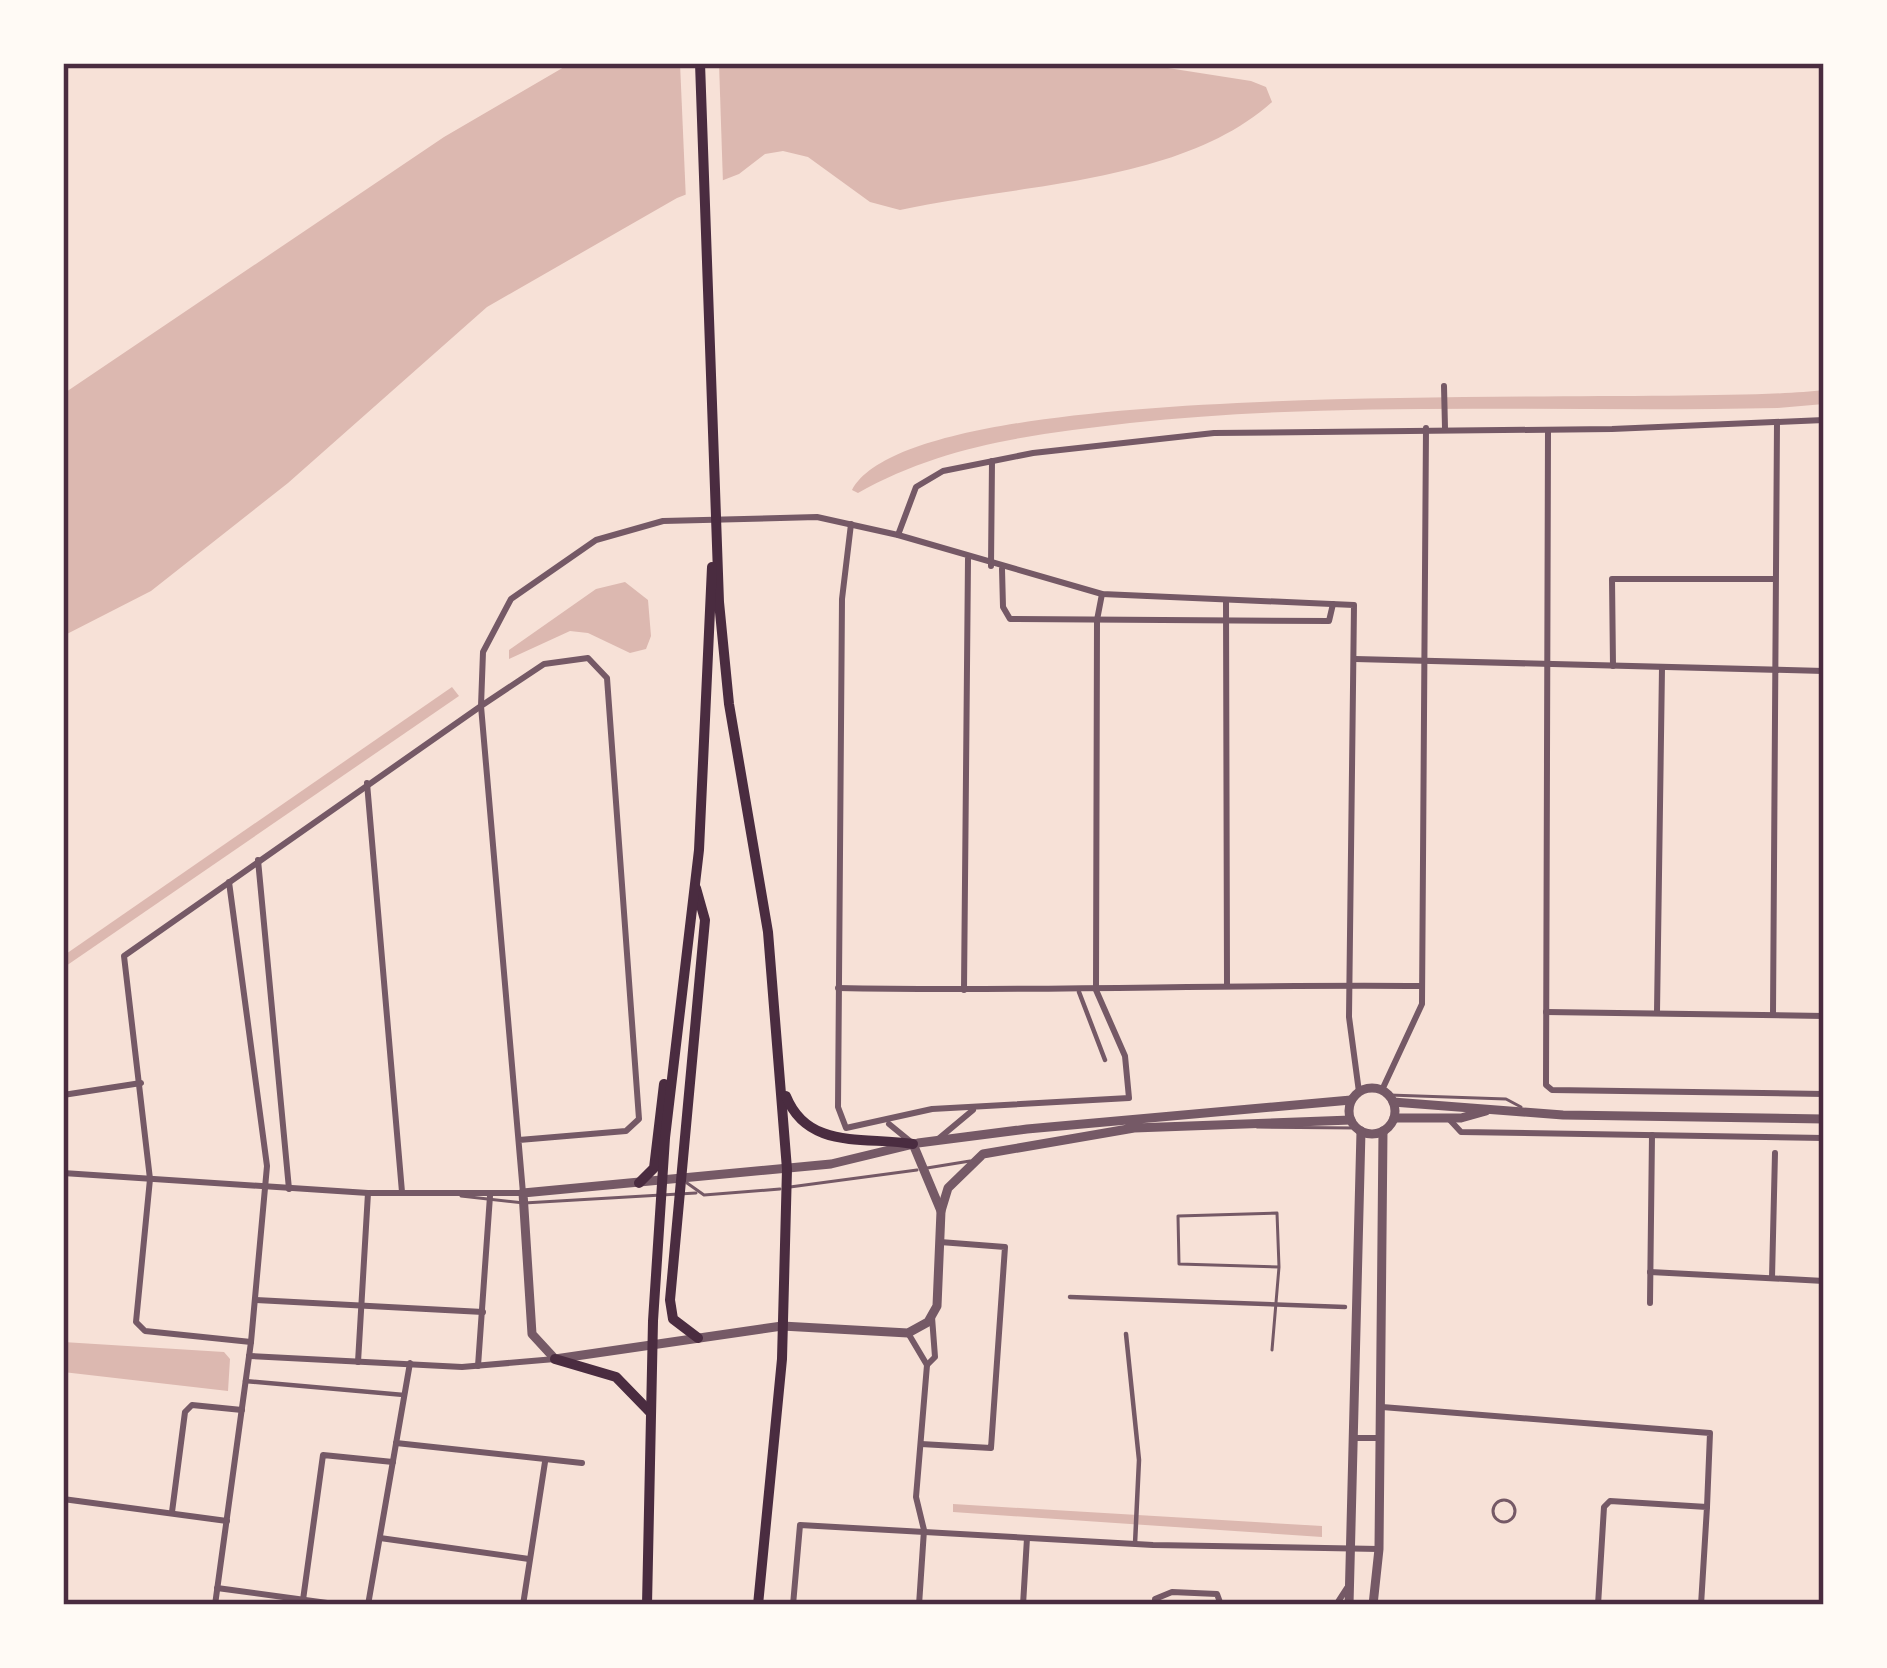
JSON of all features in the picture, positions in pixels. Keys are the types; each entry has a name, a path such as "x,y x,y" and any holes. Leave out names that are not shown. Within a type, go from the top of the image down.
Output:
{"main road":[{"path":"700,63 716,544 729,704 768,932 787,1169 782,1326 758,1605"},
{"path":"647,1605 652,1346 678,1011 695,884 706,603 716,544"},
{"path":"695,884 705,920 671,1314 698,1338"},
{"path":"639,1184 654,1168 670,1022 678,1011"},
{"path":"780,1082 791,1108 811,1128 830,1137 914,1144"},
{"path":"555,1359 616,1377 642,1398 652,1414"}],"street":[{"path":"1444,389 1445,424"},
{"path":"898,535 916,487 943,471 992,460 1190,434 1445,424 1548,430 1824,420"},
{"path":"1773,1015 1777,422"},
{"path":"1394,1118 1388,1096 1422,1004 1423,986 1426,428"},
{"path":"1548,430 1546,1085 1552,1090 1824,1094"},
{"path":"991,566 992,460"},
{"path":"555,1359 532,1334 520,1139 481,706 483,652 497,617 517,592 586,546 663,520 817,517 898,535 991,566 1102,594 1354,605 1348,985 1356,1126 1349,1605"},
{"path":"850,524 842,598 838,988 839,1120 850,1129 932,1109 1130,1097 1127,1065 1096,990 1097,620 1102,594"},
{"path":"964,990 968,559"},
{"path":"1002,569 1007,617 1329,621 1334,604"},
{"path":"1613,666 1612,579 1774,580"},
{"path":"1226,601 1228,984"},
{"path":"251,1342 145,1331 136,1322 150,1179 124,956 481,706 556,661 588,658 607,678 636,1124 626,1130 520,1139"},
{"path":"1354,659 1824,671"},
{"path":"1658,1012 1662,668"},
{"path":"368,783 402,1193"},
{"path":"258,860 290,1189"},
{"path":"215,1605 251,1342 266,1188 229,881"},
{"path":"838,988 1079,992 1112,985 1423,986"},
{"path":"1079,992 1105,1060"},
{"path":"1546,1012 1824,1016"},
{"path":"63,1095 141,1083"},
{"path":"63,1173 266,1188 524,1198 639,1184 663,1187 682,1179 787,1169 937,1140 1355,1096 1491,1110 1824,1119"},
{"path":"937,1140 975,1108"},
{"path":"1373,1605 1379,1549 1383,1131 1394,1118 1448,1118 1491,1110"},
{"path":"1448,1118 1461,1132 1824,1138"},
{"path":"885,1122 914,1144 941,1211"},
{"path":"927,1365 934,1358 941,1211 955,1176 972,1160 1096,1132 1238,1124 1356,1126 1383,1131"},
{"path":"1650,1303 1652,1135"},
{"path":"1772,1278 1774,1153"},
{"path":"358,1362 368,1193"},
{"path":"478,1366 490,1199"},
{"path":"921,1444 991,1448 1005,1247 940,1242"},
{"path":"1650,1272 1824,1281"},
{"path":"1070,1297 1346,1307"},
{"path":"256,1300 483,1312"},
{"path":"249,1357 478,1366 782,1326 908,1333 935,1311"},
{"path":"908,1333 927,1365 916,1497 924,1530 919,1605"},
{"path":"1126,1334 1135,1398 1135,1544"},
{"path":"368,1605 410,1364"},
{"path":"245,1381 404,1395"},
{"path":"172,1512 185,1412 192,1405 242,1410"},
{"path":"1380,1407 1710,1433 1701,1605"},
{"path":"1352,1438 1379,1438"},
{"path":"396,1443 582,1463"},
{"path":"303,1600 321,1458 327,1454 393,1462"},
{"path":"523,1605 545,1462"},
{"path":"63,1499 227,1521"},
{"path":"1598,1605 1606,1502 1707,1507"},
{"path":"793,1605 800,1525 1135,1544 1379,1549"},
{"path":"380,1538 529,1559"},
{"path":"1023,1605 1028,1538"},
{"path":"1336,1605 1349,1585"},
{"path":"217,1588 342,1605"},
{"path":"1155,1605 1155,1599 1172,1592 1217,1594 1221,1605"}],"lane":[{"path":"1388,1096 1506,1099 1528,1111"},
{"path":"524,1198 663,1187 680,1193 786,1188 972,1160"},
{"path":"682,1179 698,1193"},
{"path":"1272,1350 1279,1267 1277,1213 1178,1216 1179,1264 1279,1267"}],"shaded area":[{"path":"571,63 1136,63 1251,81 1266,87 1272,102 1235,129 1145,165 900,210 870,202 808,157 783,151 765,154 739,174 677,198 487,307 288,483 151,591 63,636 63,394 444,137"},
{"path":"1824,390 1824,404 1778,408 1373,409 1130,423 990,444 923,463 858,493 852,490 907,451 1011,424 1148,408 1305,400"},
{"path":"625,582 648,600 651,636 646,649 630,653 588,633 570,631 509,659 509,650 596,589"},
{"path":"452,687 459,696 63,968 63,956"},
{"path":"63,1342 224,1352 230,1359 228,1391 63,1372"},
{"path":"953,1504 1322,1526 1322,1537 953,1512"}],"pier":[{"path":"680,63 719,63 723,184 686,201"}]}
